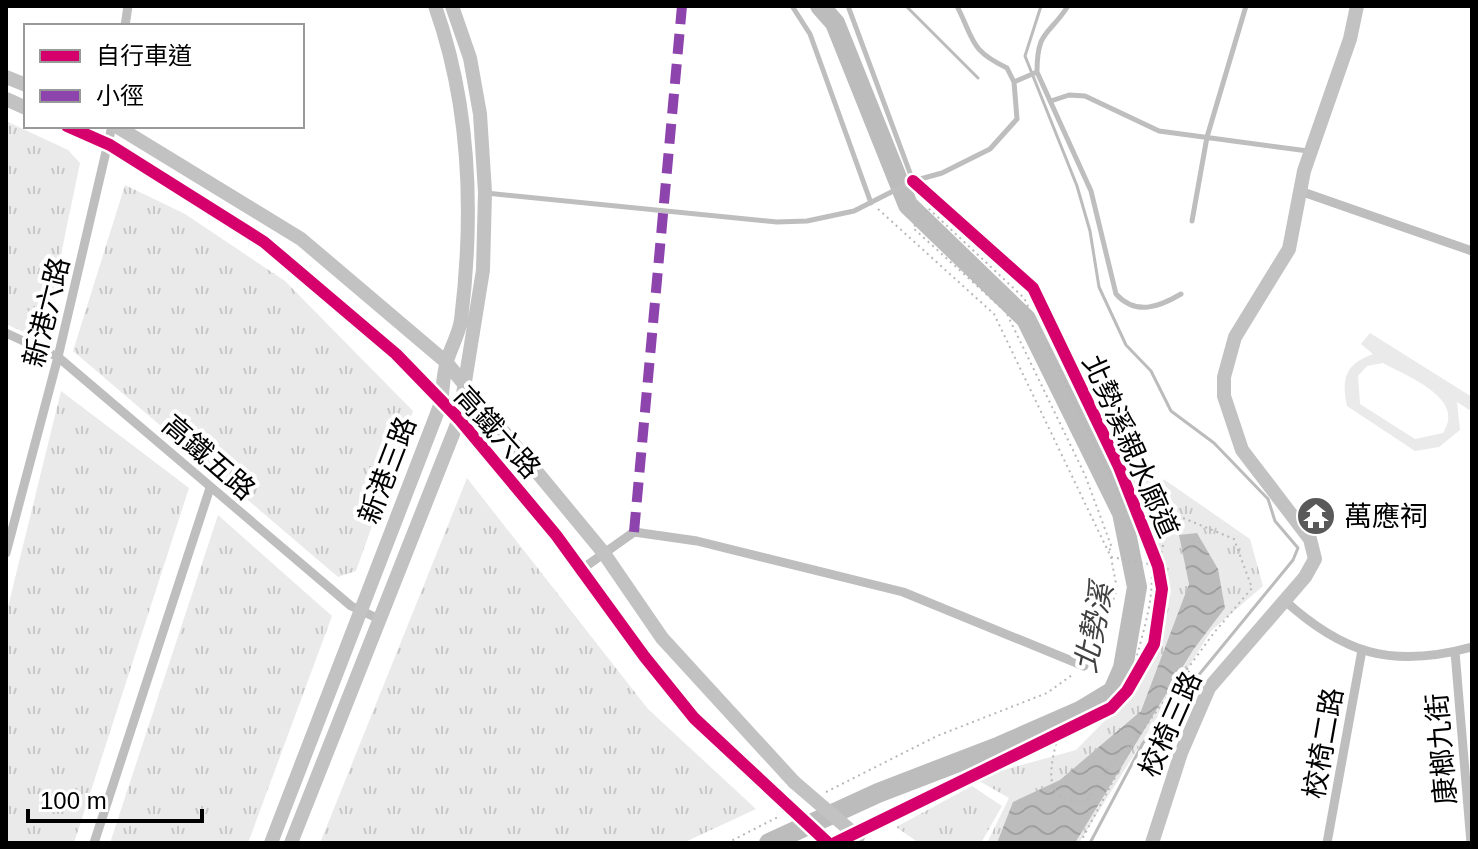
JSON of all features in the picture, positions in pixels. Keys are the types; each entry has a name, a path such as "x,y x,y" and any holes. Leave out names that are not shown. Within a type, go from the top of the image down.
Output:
{"street":[{"name":"新港三路","path":"271,843 441,403 446,362 461,325 467,230 466,149 461,92 435,6"},
{"name":"新港三路","path":"291,843 459,419 483,270 485,192 480,114 470,58 452,6"},
{"path":"1357,6 1350,39 1310,151 1300,191 1472,251"},
{"name":"高鐵六路","path":"72,128 110,145 264,242 396,354 459,419 582,569 644,656 694,718 828,843"},
{"name":"新港六路","path":"6,553 114,128"},
{"name":"高鐵六路","path":"117,128 301,239 446,362 603,552 662,638 794,782 858,841"},
{"name":"校椅三路","path":"1152,843 1176,767 1209,688 1305,577 1315,559 1313,547 1266,477 1253,468 1242,450 1224,396 1224,377 1235,337 1289,249 1300,191"},
{"name":"高鐵五路","path":"6,333 58,357 351,606 379,619"},
{"path":"94,843 210,488"},
{"path":"582,569 634,532 697,541 903,592 1084,666"},
{"path":"1283,599 1318,631 1362,650 1404,659 1472,647"},
{"name":"校椅二路","path":"1327,843 1362,650"},
{"name":"康榔九街","path":"1455,652 1471,843"}],"lane":[{"path":"792,6 810,34 874,202"},
{"path":"848,6 913,181"},
{"path":"485,192 777,222 832,216 874,202 913,181 942,173 990,149 1017,119 1014,82 1007,68 987,61 978,51 957,6"},
{"path":"1068,6 1047,27 1037,52 1037,72 1091,191 1116,294 1125,304 1158,308 1181,294"},
{"path":"1192,221 1207,137 1246,6"},
{"path":"1014,82 1037,72"},
{"path":"1051,101 1069,95 1085,96 1159,131 1310,151"}],"path":[{"path":"825,793 937,736 1047,693 1097,657 1117,589 1108,550 994,314 874,202"},
{"path":"1108,550 1112,548 1085,475 1006,312 913,228 928,208 1024,298 1148,554 1152,567 1148,610 1135,664"},
{"path":"1080,843 1134,742 1252,588 1234,539 1171,513 1156,566 1111,557"},
{"path":"1187,670 1209,688"},
{"path":"1045,738 1072,726"},
{"path":"1059,732 1050,768 1051,781 1057,793 1071,802 1087,801 1110,766 1134,742"},
{"path":"727,843 783,814"}],"green space":[{"path":"6,121 68,150 80,163 46,327 26,333 6,324"},
{"path":"125,185 185,214 285,281 413,411 356,571 338,577 73,351"},
{"path":"1370,333 1472,397 1471,411 1457,402 1460,430 1439,447 1415,451 1347,406 1345,379 1351,367 1373,354 1361,344","holes":["1383,363 1441,399 1447,409 1448,420 1443,433 1415,439 1360,404 1358,376 1367,366"]},
{"path":"61,391 189,488 74,843 6,843 6,615"},
{"path":"1130,474 1165,480 1250,539 1263,586 1211,631 1079,843 987,843 1009,798 974,778 1076,750 1130,695 1171,592"},
{"path":"467,478 648,709 756,809 683,843 320,843"},
{"path":"218,515 332,616 248,843 110,843"},
{"path":"972,786 1002,806 981,843 919,843 896,827"}],"water":[{"path":"1197,533 1218,569 1225,608 1193,650 1075,843 997,843 1013,802 1060,780 1141,711 1189,584 1179,535"}],"waterway":[{"name":"北勢溪","path":"769,843 878,793 1080,711 1113,691 1123,668 1137,587 1122,513 1026,319 908,205 835,23 820,6"},
{"path":"906,6 978,78"},
{"path":"1041,6 1025,56 1077,186 1090,231 1099,287 1126,345 1151,371 1171,411 1214,443 1268,499 1275,521 1298,548 1293,560 1143,743 1090,843"}],"marked path":[{"path":"634,532 682,6"}],"cycle path":[{"path":"72,128 110,145 264,242 396,354 459,419 556,535 644,656 694,718 828,843"},
{"name":"北勢溪親水廊道","path":"835,843 1111,708 1127,691 1154,644 1162,589 1158,566 1119,467 1033,288 913,181"}],"place":[{"name":"萬應祠","path":"1316,516"}]}
